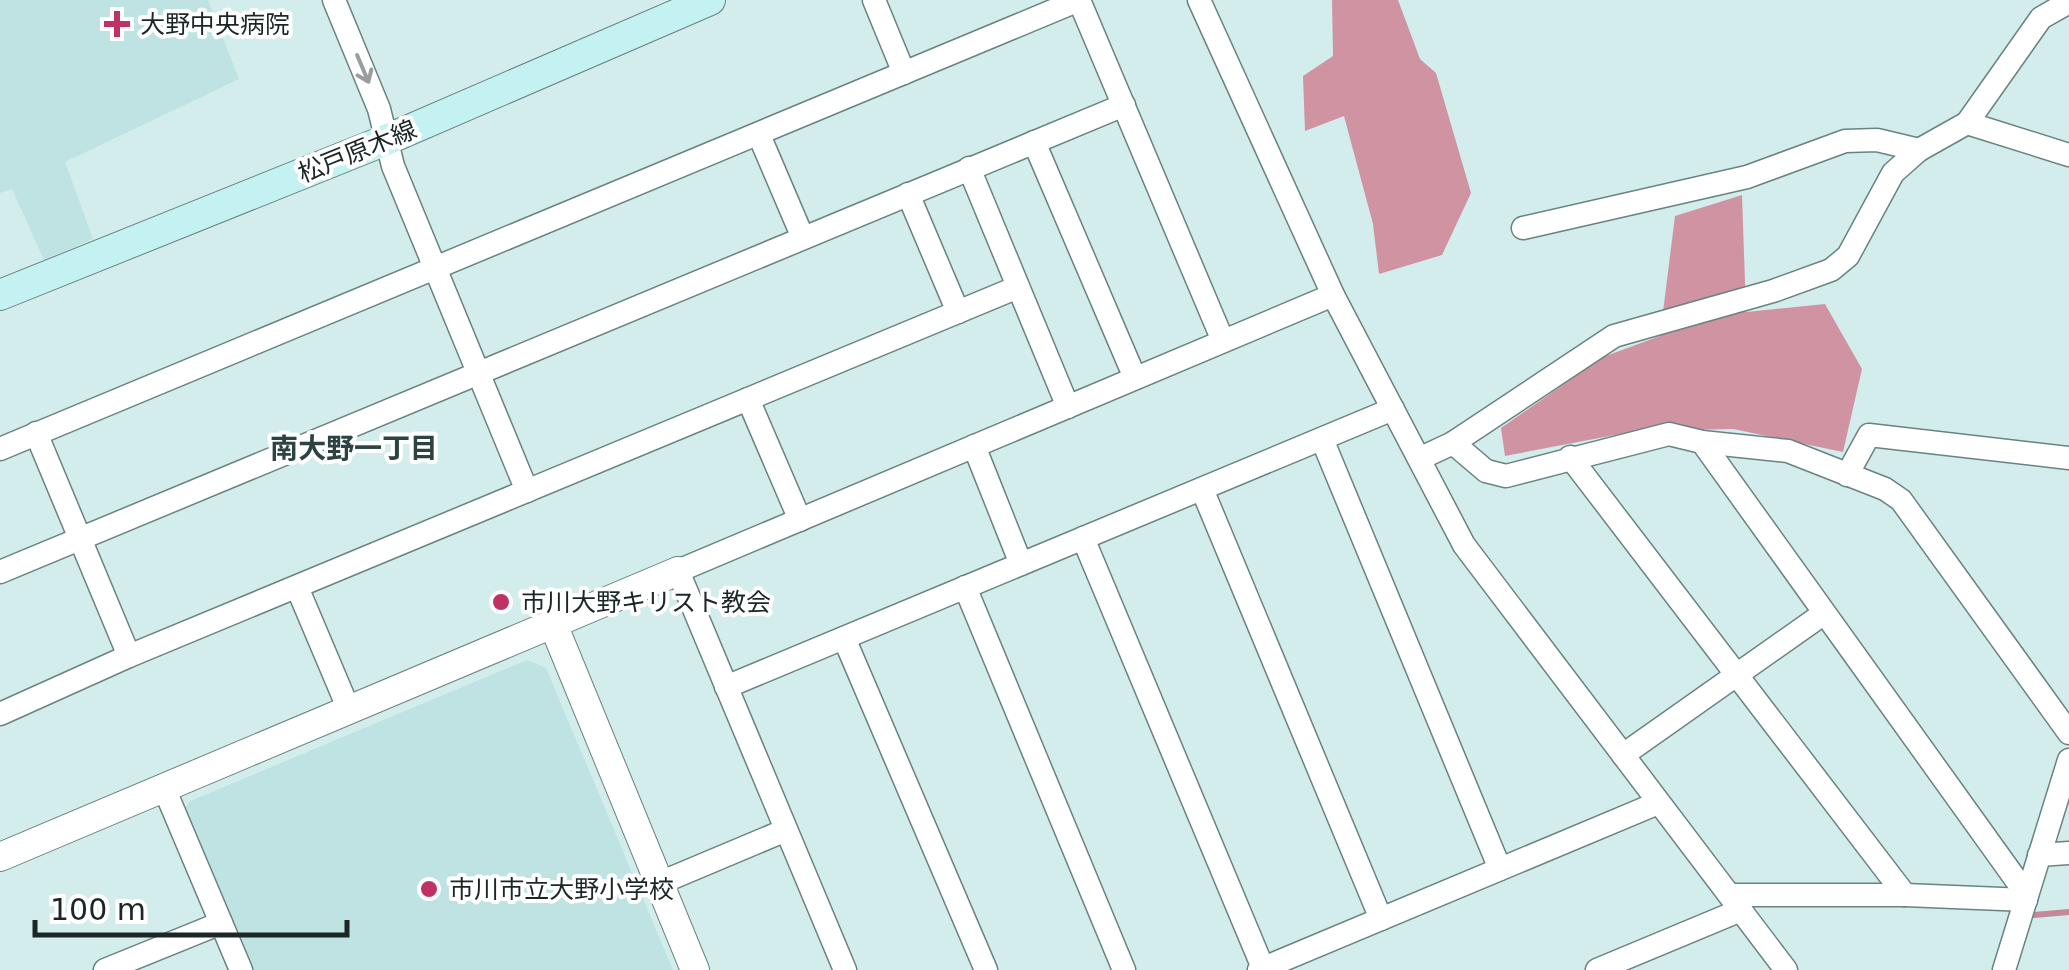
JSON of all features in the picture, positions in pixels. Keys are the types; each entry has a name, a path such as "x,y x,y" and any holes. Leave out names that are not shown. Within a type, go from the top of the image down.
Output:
{"main road":[{"name":"松戸原木線","path":"0,295 386,140 710,0"}],"street":[{"path":"334,0 379,109 386,140 436,270 527,491"},
{"path":"874,0 904,73"},
{"path":"0,449 1080,0 1223,341"},
{"path":"1199,0 1333,295 1464,545 1786,970"},
{"path":"1420,458 1453,443 1614,336 1773,291 1831,270 1848,256 1893,173 1919,150 1967,123 2037,9 2069,2"},
{"path":"0,572 1124,106"},
{"path":"1967,123 2069,155"},
{"path":"759,135 802,238"},
{"path":"1523,228 1747,177 1845,142 1876,140 1919,150"},
{"path":"1034,142 1135,378"},
{"path":"969,168 1068,406"},
{"path":"908,194 958,312"},
{"path":"0,714 129,656 1018,287"},
{"path":"0,858 1333,295"},
{"path":"748,400 800,520"},
{"path":"726,687 1394,409"},
{"path":"36,433 129,656"},
{"path":"1453,443 1486,470 1506,476 1669,434 1702,442 1788,451 1885,488 1901,500 2069,733"},
{"path":"1847,474 1869,435 2069,458"},
{"path":"1322,439 1500,869"},
{"path":"1702,442 2026,898"},
{"path":"974,446 1021,564"},
{"path":"1570,457 1905,895"},
{"path":"1202,489 1381,919"},
{"path":"1083,538 1261,969 1658,802"},
{"path":"678,571 845,970"},
{"path":"296,587 350,710"},
{"path":"965,588 1124,970"},
{"path":"1623,755 1823,614"},
{"path":"553,624 695,970"},
{"path":"844,638 986,970"},
{"path":"2004,970 2069,760"},
{"path":"164,788 240,970"},
{"path":"660,884 786,830"},
{"path":"2040,855 2069,853"},
{"path":"1597,970 1735,903 1905,895 2026,898"},
{"path":"105,970 220,922"}],"shaded area":[{"path":"0,0 208,0 239,79 65,162 93,239 44,260 12,189 0,193"},
{"path":"1332,0 1398,0 1420,59 1436,73 1471,193 1442,255 1379,274 1373,224 1344,116 1305,131 1303,76 1333,56"},
{"path":"1742,195 1746,312 1825,304 1862,369 1843,452 1733,429 1636,431 1505,456 1501,428 1603,357 1660,336 1675,216"},
{"name":"市川市立大野小学校","path":"527,660 546,668 673,970 253,970 185,809 190,801"}],"waterway":[{"path":"2034,915 2069,912"}],"place":[{"name":"大野中央病院","path":"117,24"},
{"name":"市川大野キリスト教会","path":"501,602"},
{"name":"市川市立大野小学校","path":"429,889"}],"district":[{"name":"南大野一丁目","path":"354,448"}]}
